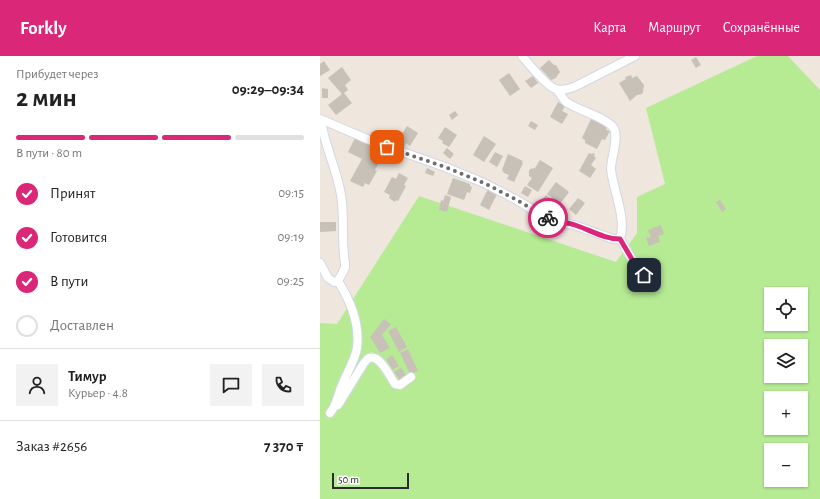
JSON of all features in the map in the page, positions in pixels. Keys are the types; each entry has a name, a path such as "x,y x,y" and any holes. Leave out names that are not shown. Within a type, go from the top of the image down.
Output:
{"street":[{"path":"522,56 551,86 557,90 565,101 579,110 609,124 615,132 616,141 612,158 612,170 621,222 622,234 620,239 633,261 644,275"},
{"path":"565,101 565,91 635,56"},
{"path":"557,90 570,88"},
{"path":"320,120 339,126 374,142 445,167 484,183 554,221 574,225 613,239 620,239"},
{"path":"320,120 341,195 345,268 338,281"},
{"path":"320,263 328,278 334,282 338,281"},
{"path":"338,281 344,289 354,315 357,326 357,348 332,411 338,406 364,363 369,358 375,358 381,362 395,384 400,385 412,377"}],"green space":[{"path":"757,56 788,56 820,90 820,499 320,499 320,323 337,324 419,196 616,262 637,233 637,197 665,184 646,108"}],"building":[{"path":"696,57 701,65 696,68 691,60"},
{"path":"549,60 556,65 560,72 556,78 551,80 540,68"},
{"path":"324,61 330,70 320,76 320,64"},
{"path":"342,67 351,80 345,85 348,90 344,93 352,103 336,115 328,105 342,94 328,78"},
{"path":"509,73 520,89 510,96 499,80"},
{"path":"631,75 632,78 637,76 644,85 642,94 637,95 630,101 619,83 626,79 625,77"},
{"path":"533,76 538,83 531,88 525,81"},
{"path":"322,88 328,89 328,98 322,98"},
{"path":"558,102 565,106 562,111 568,114 562,124 550,117"},
{"path":"455,111 458,115 452,120 449,115"},
{"path":"591,119 607,127 606,130 610,131 605,140 602,139 597,149 585,143 585,140 582,138"},
{"path":"531,121 538,125 535,130 528,126"},
{"path":"407,126 418,133 410,146 406,143 404,147 396,143"},
{"path":"445,127 457,135 449,147 442,143 443,141 438,138"},
{"path":"356,136 390,153 384,164 380,161 375,170 377,171 369,185 365,183 363,187 350,181 362,159 348,152"},
{"path":"484,136 496,144 484,162 473,155"},
{"path":"447,148 454,154 450,159 443,153"},
{"path":"495,152 503,156 497,167 489,162"},
{"path":"589,153 595,154 594,156 596,158 591,165 596,169 590,178 579,171"},
{"path":"508,154 523,161 514,182 507,179 509,175 504,173 502,170"},
{"path":"540,160 553,168 538,192 527,185 532,178 529,176 530,169 535,168"},
{"path":"427,168 435,172 433,176 425,173"},
{"path":"399,173 408,178 404,185 406,186 398,201 396,200 395,202 389,198 390,195 384,192 392,177 396,179"},
{"path":"453,178 470,184 472,187 470,193 467,192 464,200 447,194"},
{"path":"556,182 569,192 560,204 547,194"},
{"path":"525,186 532,190 528,197 521,193"},
{"path":"488,189 497,194 489,210 480,205"},
{"path":"445,195 451,197 447,212 439,210 441,200 443,201"},
{"path":"546,195 551,199 545,206 540,202"},
{"path":"578,198 585,203 576,215 569,209"},
{"path":"720,200 726,209 722,212 716,202"},
{"path":"320,222 336,222 336,231 320,232"},
{"path":"661,225 664,234 658,236 660,242 649,246 646,238 651,237 648,230"},
{"path":"384,319 391,324 382,335 390,348 380,353 370,337"},
{"path":"396,327 407,347 399,352 388,331"},
{"path":"408,349 418,371 410,374 400,353"},
{"path":"392,355 399,366 393,370 386,359"},
{"path":"401,368 407,377 401,381 394,372"}],"way so far":[{"path":"387,147 445,167 484,183 548,218"}],"route":[{"path":"548,218 554,221 574,225 613,239 620,239 633,261 644,275"}]}
